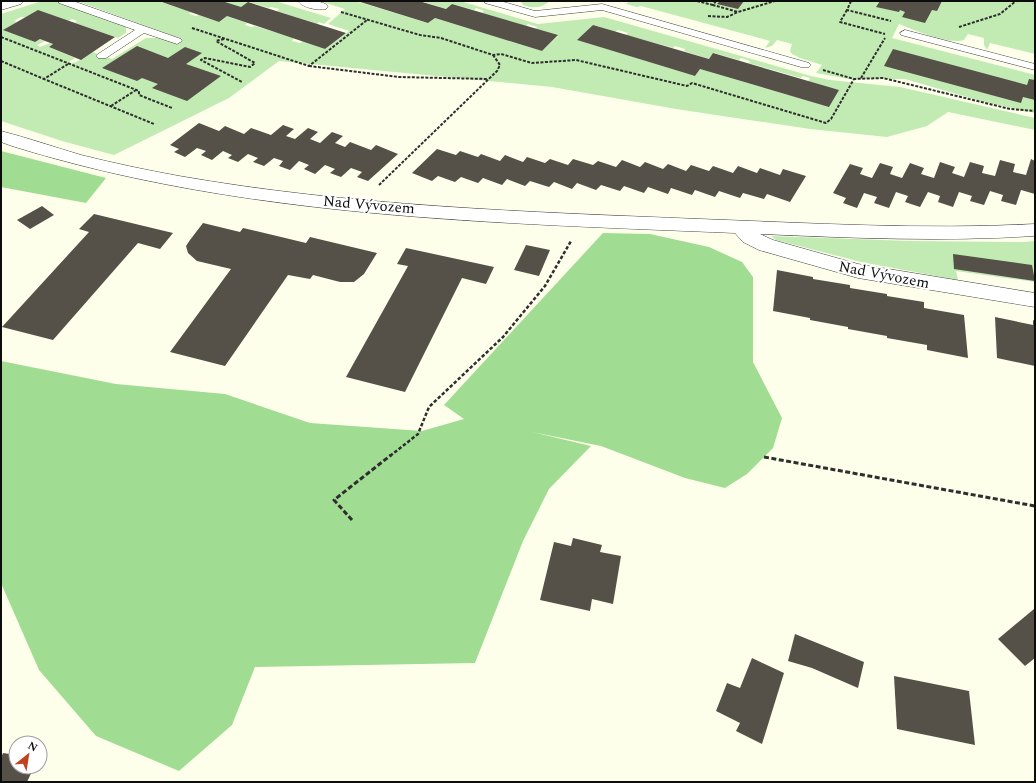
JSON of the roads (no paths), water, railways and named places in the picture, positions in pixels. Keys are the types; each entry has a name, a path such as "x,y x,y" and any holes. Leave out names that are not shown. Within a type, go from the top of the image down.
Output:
{"street":[{"path":"1,6 16,1"},
{"path":"305,1 321,6"},
{"name":"Nad Vývozem","path":"1,136 77,160 143,175 236,192 401,209 582,221 918,233 1001,233 1035,230"},
{"name":"Nad Vývozem","path":"743,227 744,232 763,244 858,271 1035,300"}],"lane":[{"path":"63,1 177,41"},
{"path":"489,1 535,14 602,7 805,65"},
{"path":"102,56 143,29"},
{"path":"905,33 1035,67"}]}
